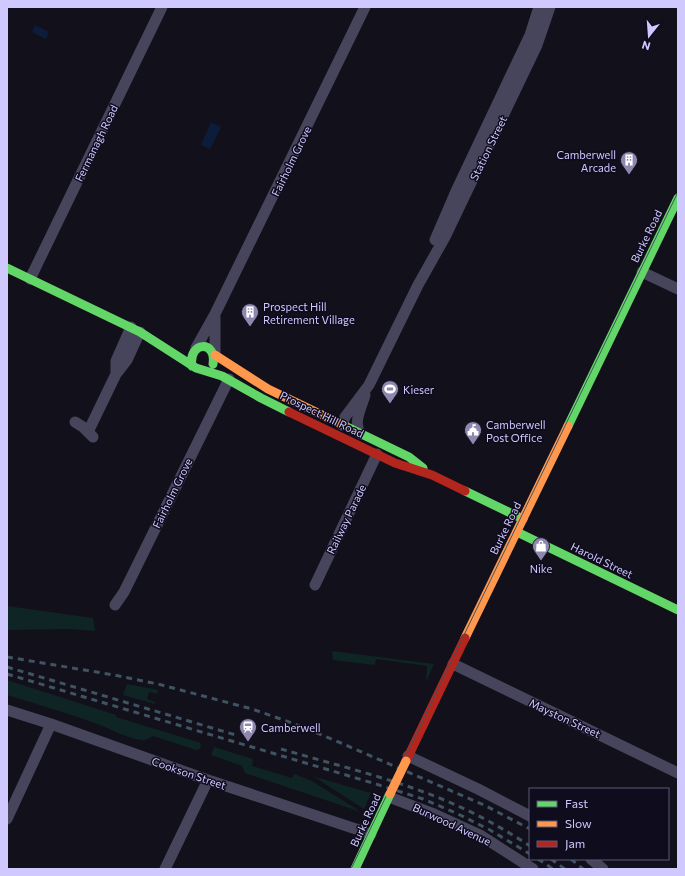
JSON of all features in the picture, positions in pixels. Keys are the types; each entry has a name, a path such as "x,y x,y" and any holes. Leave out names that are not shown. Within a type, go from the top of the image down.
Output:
{"main road":[{"name":"Burke Road","path":"354,869 678,198"},
{"path":"7,268 136,330 196,368 204,370 208,369 212,365 215,355 206,347 201,346 196,348 181,345 136,330"},
{"path":"192,366 190,360 191,355 196,348"},
{"name":"Prospect Hill Road","path":"215,355 259,384 361,434 401,465 432,475 523,519"},
{"path":"229,379 232,372 230,366"},
{"name":"Prospect Hill Road","path":"204,370 229,379 302,419 358,445 379,449"},
{"path":"254,394 259,384"},
{"path":"279,407 284,397"},
{"path":"302,419 307,408"},
{"path":"342,425 345,433 358,445"},
{"name":"Harold Street","path":"517,532 678,610"}],"street":[{"name":"Fermanagh Road","path":"30,279 162,7"},
{"name":"Fairholm Grove","path":"196,348 215,314 365,7"},
{"name":"Station Street","path":"361,434 357,429 357,423 369,385 418,286 437,253 451,215 524,59 539,40 544,9"},
{"path":"642,272 678,289"},
{"name":"Fairholm Grove","path":"215,314 215,355"},
{"path":"75,422 91,435 116,374 127,360 136,330"},
{"name":"Fairholm Grove","path":"115,605 124,592 229,379"},
{"name":"Station Street","path":"342,425 344,418 350,409 369,385"},
{"name":"Station Street","path":"324,416 336,417 344,414 350,409"},
{"name":"Railway Parade","path":"315,585 379,449"},
{"name":"Mayston Street","path":"453,664 678,772"},
{"name":"Cookson Street","path":"7,710 51,724 208,780 371,834"},
{"path":"7,818 51,724"},
{"path":"407,758 478,789 529,815"},
{"path":"165,869 208,780"},
{"name":"Burwood Avenue","path":"390,795 480,835 533,869"},
{"path":"592,860 603,869"}],"green space":[{"path":"7,606 93,618 95,631 68,629 7,630"},
{"path":"332,651 434,664 426,682 427,666 376,659 375,665 333,660"},
{"path":"7,680 116,715 116,717 201,743 200,749 196,750 153,736 144,740 135,739 81,718 7,695"},
{"path":"127,684 158,690 157,694 149,692 147,699 155,702 155,704 123,695"},
{"path":"214,747 253,759 252,766 292,778 294,774 310,780 358,811 245,773 242,766 211,755"},
{"path":"312,776 371,793 364,809 316,778"}],"water":[{"path":"35,25 49,32 46,39 32,32"},
{"path":"211,122 221,127 210,149 201,145"}],"tram line":[{"path":"351,869 678,192"}],"railway":[{"path":"7,657 158,684 252,709 295,724 341,743 484,805 529,828"},
{"path":"7,667 239,736"},
{"path":"7,674 423,799 490,830 529,853"},
{"path":"281,749 371,774 437,797 467,810 529,845"},
{"path":"540,860 553,869"},
{"path":"552,860 565,869"},
{"path":"572,860 583,869"}],"traffic: fast":[{"path":"568,426 678,198"},
{"path":"7,268 140,332 196,368 222,376 289,412"},
{"path":"192,366 194,352 198,348 202,347 207,347 211,351 213,356 213,364"},
{"path":"345,426 409,457 423,468"},
{"path":"465,491 523,519"},
{"path":"517,532 678,610"},
{"path":"355,869 390,794"}],"traffic: slow":[{"path":"215,355 268,389 345,426"},
{"path":"465,638 568,426"},
{"path":"390,794 406,761"}],"traffic: jam":[{"path":"289,412 395,463 432,475 465,491"},
{"path":"406,761 465,638"}],"place":[{"name":"Camberwell Arcade","path":"629,175"},
{"name":"Prospect Hill Retirement Village","path":"250,327"},
{"name":"Kieser","path":"390,404"},
{"name":"Camberwell Post Office","path":"473,445"},
{"name":"Nike","path":"541,561"},
{"name":"Camberwell","path":"248,742"}]}
